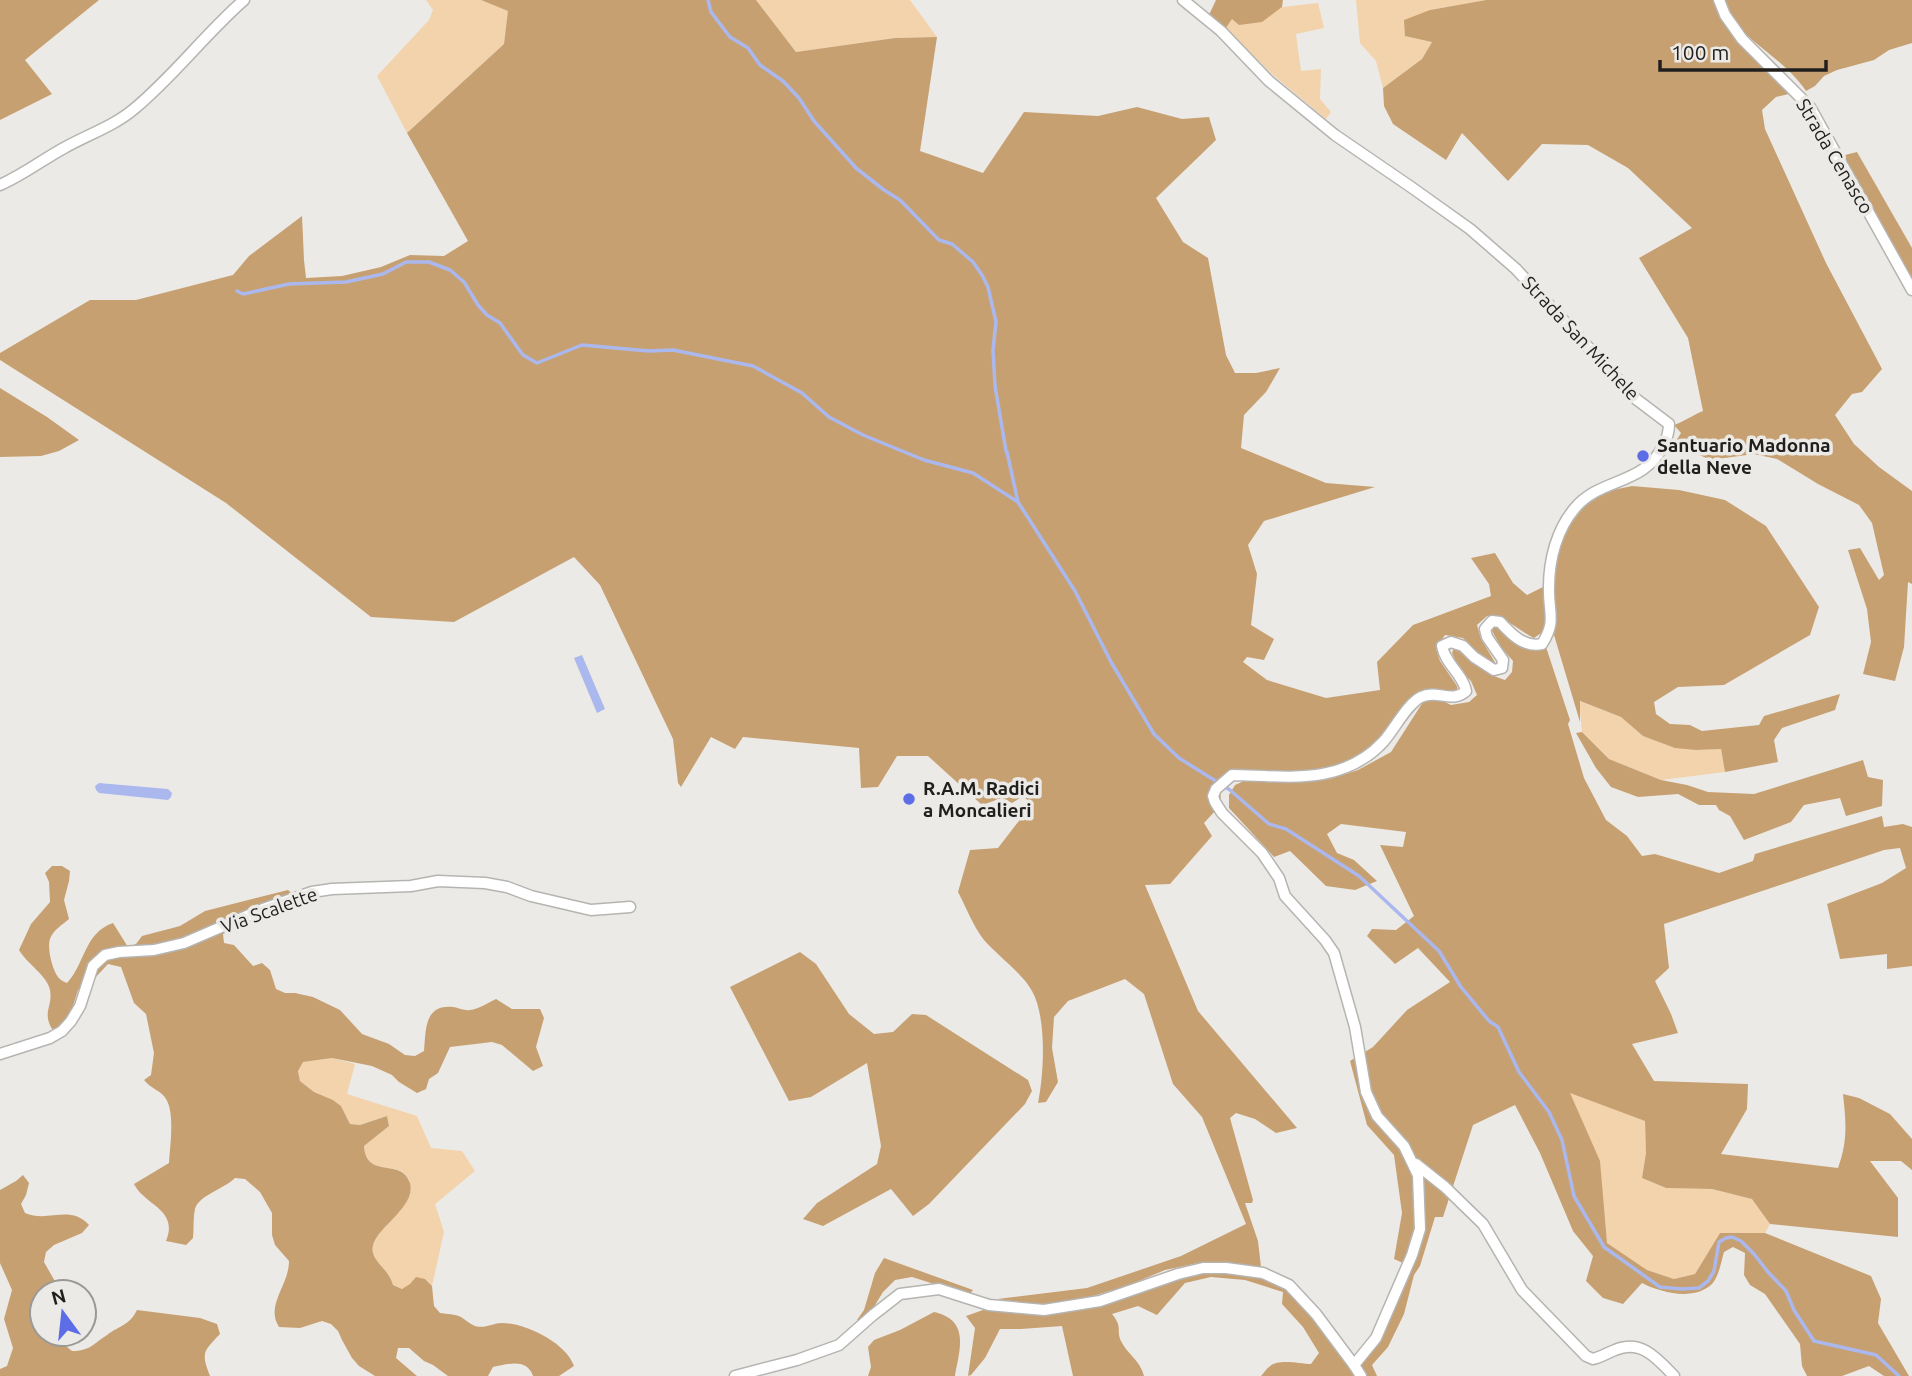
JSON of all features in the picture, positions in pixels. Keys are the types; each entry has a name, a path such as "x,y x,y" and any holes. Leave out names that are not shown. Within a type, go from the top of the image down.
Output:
{"street":[{"path":"0,186 132,111 244,0"},
{"name":"Strada San Michele","path":"1183,0 1221,31 1269,80 1335,135 1469,229 1516,269 1636,399 1669,424 1660,453 1652,463 1640,473 1598,489 1586,497 1561,527 1548,586 1552,624 1542,644 1534,646 1523,642 1500,622 1492,621 1485,629 1487,637 1503,660 1502,668 1494,670 1484,665 1463,646 1451,642 1442,646 1444,655 1465,683 1466,691 1460,697 1450,698 1438,694 1421,696 1382,742 1355,765 1307,776 1232,775 1216,789 1213,796 1222,813 1262,853 1279,878 1285,896 1334,953 1355,1027 1366,1092 1377,1116 1404,1146 1413,1163"},
{"name":"Strada Cenasco","path":"1719,0 1725,15 1742,39 1810,107 1912,290"},
{"name":"Via Scalette","path":"0,1054 50,1038 62,1031 80,1006 93,965 105,955 154,950 184,943 312,892 411,886 438,881 485,883 590,910 629,907"},
{"path":"1354,1365 1376,1338 1412,1255 1420,1229 1420,1188 1413,1163"},
{"path":"1413,1163 1445,1187 1478,1218 1492,1236 1522,1290 1586,1356 1593,1359 1627,1346 1636,1346 1648,1351 1674,1376"},
{"path":"735,1376 797,1360 839,1345 900,1294 939,1289 989,1304 1044,1310 1100,1301 1178,1274 1215,1268 1263,1273 1289,1285 1316,1314 1361,1376"}],"shaded area":[{"path":"0,0 99,0 25,60 52,94 0,120"},
{"path":"426,0 481,0 509,11 504,44 407,133 377,76 429,20 433,10"},
{"path":"481,0 756,0 796,52 895,38 937,37 920,151 983,173 1024,112 1098,116 1137,107 1182,119 1209,117 1216,140 1156,198 1183,242 1208,258 1226,355 1235,373 1256,373 1280,368 1266,392 1244,415 1241,448 1326,483 1375,487 1264,521 1248,545 1257,574 1251,625 1274,639 1264,660 1247,657 1243,662 1267,680 1326,698 1380,690 1377,662 1413,625 1491,596 1489,584 1471,558 1495,553 1513,583 1527,595 1545,586 1547,621 1544,631 1534,638 1506,621 1487,616 1477,625 1481,639 1496,664 1493,665 1478,655 1463,638 1445,635 1436,648 1440,661 1457,686 1458,693 1419,691 1407,701 1378,741 1353,760 1335,768 1286,773 1259,770 1242,772 1220,791 1222,810 1215,811 1204,823 1212,836 1170,884 1145,885 1198,1011 1297,1128 1276,1133 1255,1119 1236,1113 1230,1118 1253,1200 1252,1203 1245,1203 1258,1241 1261,1267 1203,1262 1165,1270 1127,1286 1086,1298 1045,1305 997,1299 1087,1288 1181,1256 1246,1224 1202,1117 1173,1084 1144,994 1125,979 1068,1001 1054,1017 1052,1048 1058,1082 1046,1102 1038,1103 1043,1046 1037,1002 1022,978 980,935 958,892 970,850 998,848 1032,804 1023,796 1012,803 1002,798 982,805 928,756 897,756 878,787 861,788 859,748 743,737 735,749 711,737 681,787 678,783 673,739 600,585 574,557 454,622 371,617 226,503 0,360 0,353 90,300 136,300 233,275 249,256 302,216 306,278 342,276 381,267 410,255 444,256 468,241 407,133 504,44 508,11"},
{"path":"756,0 910,0 937,37 895,38 796,52"},
{"path":"1216,0 1283,0 1282,7 1262,22 1239,25 1232,19 1226,28 1209,15"},
{"path":"1356,0 1486,0 1430,10 1432,42 1422,59 1383,88 1376,61 1360,43"},
{"path":"1486,0 1715,0 1793,93 1776,97 1762,110 1765,129 1826,263 1882,369 1862,392 1852,394 1835,415 1854,444 1879,467 1912,491 1912,584 1908,582 1904,647 1895,681 1863,674 1871,642 1867,609 1848,550 1860,548 1879,580 1884,575 1872,523 1859,505 1777,459 1754,454 1710,460 1675,443 1681,433 1674,425 1703,411 1688,338 1639,258 1692,228 1628,168 1588,145 1542,144 1508,181 1462,133 1446,160 1393,124 1384,106 1383,88 1422,59 1432,42 1405,36 1404,20 1430,10"},
{"path":"1723,0 1912,0 1912,43 1889,50 1874,60 1837,70 1824,76 1806,91 1796,78 1745,33 1729,13"},
{"path":"1318,3 1324,28 1296,34 1301,71 1321,69 1320,99 1331,112 1326,119 1272,74 1226,28 1232,19 1261,22 1282,7"},
{"path":"1857,152 1912,248 1912,279 1841,156"},
{"path":"0,388 79,440 59,451 41,456 0,457"},
{"path":"1632,486 1679,490 1725,500 1766,526 1819,607 1810,635 1724,685 1678,687 1654,702 1656,714 1670,724 1690,725 1702,731 1759,725 1764,716 1840,694 1835,710 1782,728 1774,740 1778,762 1725,772 1721,749 1675,748 1643,736 1621,717 1580,701 1580,722 1554,635 1556,623 1553,587 1557,557 1565,531 1588,502 1608,491"},
{"path":"1495,626 1528,648 1546,647 1570,720 1568,724 1584,778 1606,820 1627,836 1642,856 1655,854 1719,873 1753,861 1755,854 1882,816 1884,827 1903,824 1912,827 1912,966 1887,969 1887,954 1840,959 1827,904 1882,883 1906,868 1900,848 1884,850 1664,924 1669,968 1655,981 1678,1033 1632,1044 1654,1081 1748,1084 1747,1109 1721,1154 1838,1168 1845,1131 1843,1094 1859,1098 1890,1114 1912,1139 1912,1170 1901,1161 1870,1161 1898,1198 1898,1237 1770,1224 1752,1199 1712,1189 1666,1188 1642,1178 1646,1153 1645,1121 1570,1093 1600,1161 1607,1243 1647,1270 1674,1279 1695,1274 1720,1233 1765,1233 1871,1276 1881,1299 1878,1323 1909,1376 1884,1376 1869,1366 1842,1376 1807,1376 1802,1366 1800,1344 1765,1294 1750,1285 1744,1275 1745,1253 1733,1247 1724,1252 1716,1277 1705,1289 1678,1294 1642,1283 1623,1304 1603,1298 1586,1281 1593,1256 1573,1231 1540,1153 1515,1105 1473,1125 1443,1217 1435,1217 1420,1266 1414,1275 1404,1314 1388,1347 1372,1365 1377,1376 1366,1376 1360,1365 1425,1228 1426,1216 1414,1214 1414,1229 1403,1263 1394,1259 1402,1213 1394,1155 1367,1125 1350,1061 1373,1047 1407,1010 1450,982 1418,948 1395,964 1367,936 1372,929 1396,930 1414,916 1380,845 1403,847 1406,832 1341,824 1327,834 1337,853 1354,860 1377,881 1355,890 1326,886 1290,851 1274,857 1229,808 1229,795 1235,785 1244,781 1330,779 1358,770 1391,752 1423,702 1439,699 1451,705 1469,702 1477,695 1471,681 1459,669 1452,653 1454,648 1481,669 1505,680 1512,672 1513,661 1492,631"},
{"path":"1579,701 1621,717 1643,736 1696,750 1721,749 1725,772 1661,780 1609,759 1582,732"},
{"path":"1582,732 1609,759 1661,780 1708,792 1754,794 1863,760 1868,777 1883,780 1882,806 1846,816 1840,798 1804,805 1791,822 1744,840 1730,816 1716,805 1699,805 1678,794 1638,797 1611,787 1596,768 1576,733"},
{"path":"52,866 62,866 70,871 64,900 69,919 53,933 49,943 54,969 59,978 67,983 90,941 103,928 113,923 128,947 136,944 142,936 180,926 205,911 288,890 295,896 290,905 223,934 224,943 234,945 253,966 262,963 270,970 276,989 313,997 340,1010 362,1034 389,1044 405,1055 415,1056 424,1051 428,1020 432,1014 444,1007 470,1010 496,999 512,1009 540,1009 544,1018 536,1047 543,1066 533,1071 502,1045 492,1042 450,1047 438,1073 429,1079 426,1089 417,1093 392,1075 372,1066 332,1058 303,1062 298,1071 300,1081 314,1092 341,1106 350,1124 360,1125 387,1116 389,1126 364,1146 366,1156 371,1162 400,1171 410,1183 406,1202 373,1245 375,1257 393,1285 402,1289 416,1277 425,1279 432,1286 434,1306 440,1313 459,1316 479,1327 502,1323 522,1326 554,1342 574,1366 559,1376 533,1376 522,1364 516,1364 493,1367 488,1376 448,1376 409,1348 398,1348 396,1358 417,1376 375,1376 352,1358 338,1331 331,1324 322,1321 300,1328 279,1327 275,1319 276,1303 289,1261 275,1245 272,1213 260,1192 245,1179 235,1178 197,1204 193,1238 186,1245 166,1241 168,1222 134,1184 169,1163 171,1139 169,1105 162,1094 144,1080 151,1075 154,1053 146,1014 134,1003 121,967 108,964 94,979 78,990 72,1009 62,1026 52,1029 48,1018 51,996 48,985 19,950 31,924 50,902 49,882 45,873"},
{"path":"800,952 816,964 849,1014 874,1034 893,1032 912,1014 926,1015 1028,1080 1032,1091 1025,1104 929,1204 913,1216 891,1189 823,1226 803,1219 817,1203 877,1164 881,1146 867,1063 811,1097 789,1101 730,987"},
{"path":"332,1058 355,1064 347,1094 417,1116 431,1148 462,1151 475,1171 435,1204 444,1232 432,1286 425,1279 402,1289 393,1285 373,1253 377,1237 410,1193 410,1183 401,1171 378,1166 366,1156 364,1146 389,1126 387,1116 360,1125 350,1124 341,1106 314,1092 300,1081 298,1071 302,1062"},
{"path":"1569,1092 1645,1121 1646,1153 1642,1178 1666,1188 1712,1189 1753,1199 1770,1224 1765,1233 1720,1233 1695,1274 1674,1279 1647,1270 1607,1243"},
{"path":"23,1175 29,1183 21,1204 25,1213 34,1216 74,1216 89,1225 82,1233 54,1245 46,1252 44,1262 53,1278 28,1278 28,1348 68,1348 78,1351 98,1348 98,1341 127,1322 137,1310 200,1318 217,1324 220,1334 205,1353 210,1376 0,1376 0,1369 7,1366 13,1348 4,1319 12,1290 0,1263 0,1190"},
{"path":"884,1258 973,1290 969,1295 912,1277 895,1280 883,1292 869,1315 861,1321 857,1320 864,1310 875,1273"},
{"path":"1203,1271 1262,1277 1289,1290 1338,1347 1356,1376 1261,1376 1273,1364 1311,1364 1319,1353 1303,1327 1282,1304 1283,1292 1245,1280 1211,1277 1185,1283 1157,1315 1138,1306 1112,1314 1118,1325 1121,1341 1140,1366 1144,1376 1073,1376 1062,1326 1000,1329 985,1358 968,1376 975,1328 966,1316 983,1310 1062,1313 1096,1306"},
{"path":"934,1312 945,1316 958,1329 960,1346 955,1376 868,1376 871,1367 868,1347 874,1340"}],"water":[{"path":"582,655 605,709 597,713 574,658"},
{"path":"99,783 168,789 172,793 168,800 99,793 95,786"}],"waterway":[{"path":"708,0 711,12 730,37 748,48 760,65 783,81 856,168 900,200 939,240 952,244 973,262 982,275 988,287 996,322 993,350 995,386 1006,451"},
{"path":"237,291 243,294 289,284 346,282 383,274 406,262 429,262 450,270 464,282 478,305 500,323 523,355 537,363 582,345 649,351 673,350 753,366 802,393 829,417 863,435 924,460 973,473 1018,502"},
{"path":"1007,452 1018,502 1075,591 1111,662 1154,734 1179,758 1230,790 1269,824 1286,829 1359,876 1439,951 1461,987 1489,1021 1498,1027 1519,1072 1549,1112 1562,1140 1574,1196 1604,1247 1660,1287 1699,1288 1708,1281 1714,1271 1719,1242 1732,1237 1741,1241 1786,1291 1794,1310 1814,1341 1876,1355 1899,1376"}],"place":[{"name":"Santuario Madonna della Neve","path":"1643,456"},
{"name":"R.A.M. Radici a Moncalieri","path":"909,799"}]}
